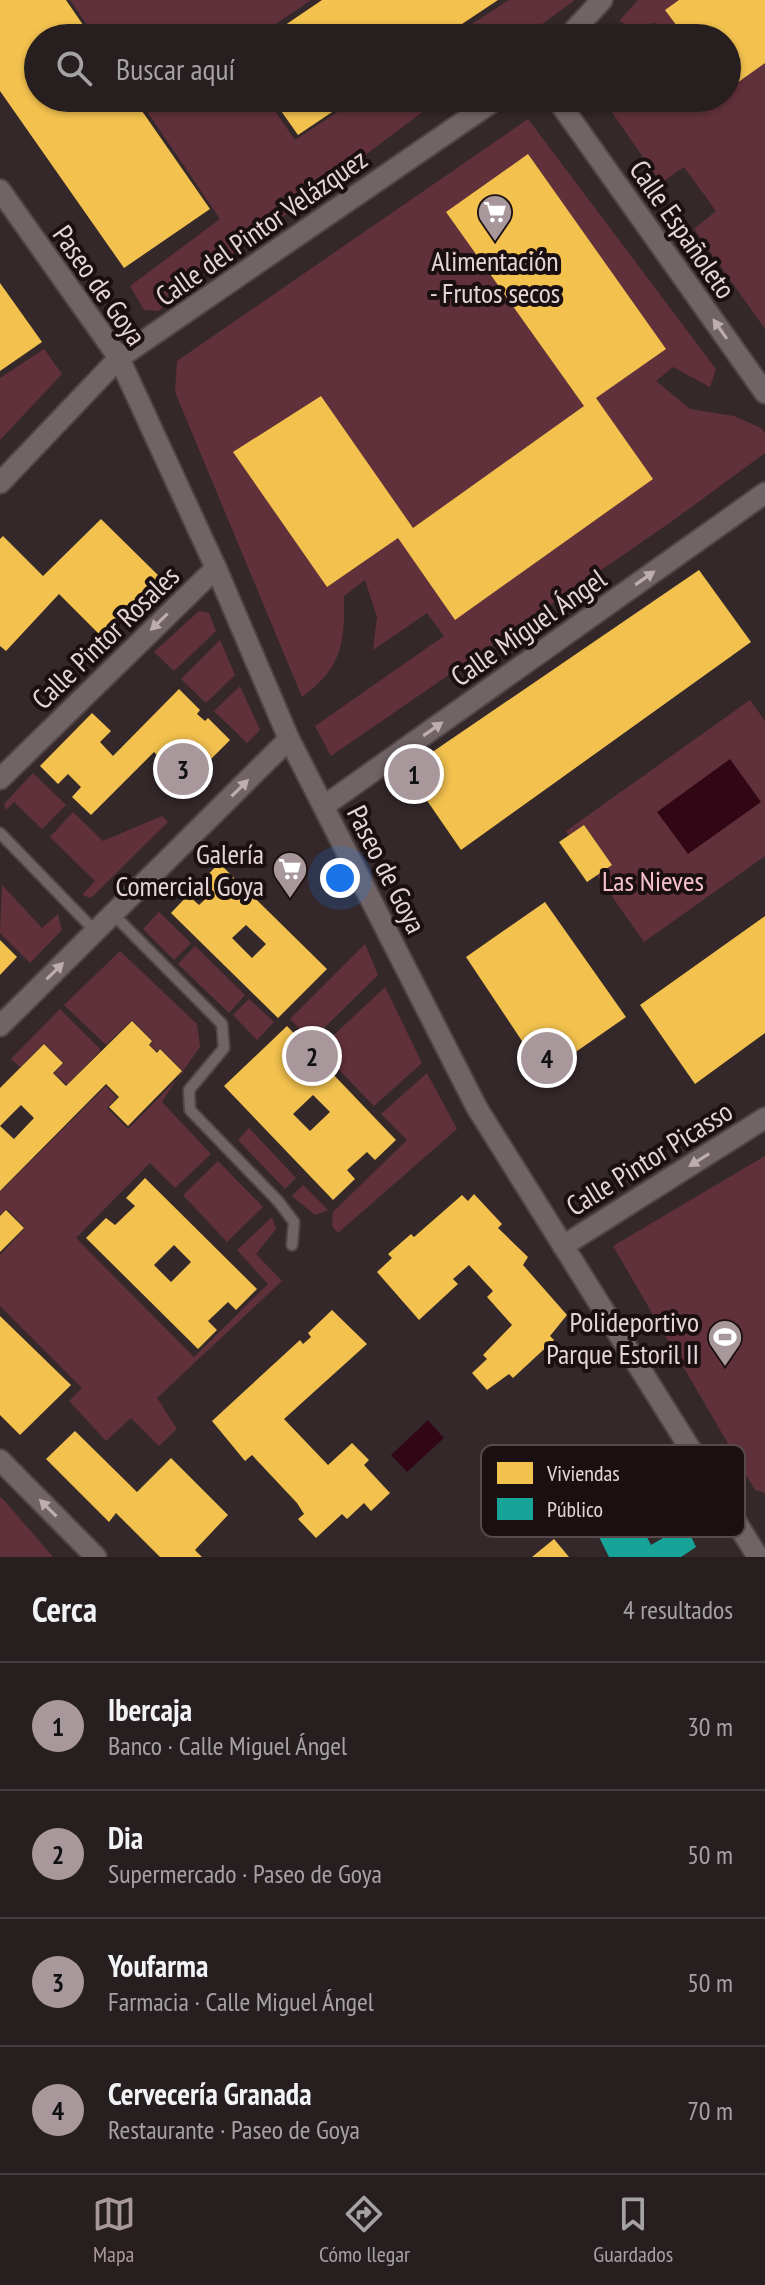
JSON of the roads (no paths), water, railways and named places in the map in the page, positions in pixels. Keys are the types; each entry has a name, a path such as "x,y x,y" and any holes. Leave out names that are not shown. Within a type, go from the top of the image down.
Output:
{"street":[{"path":"580,24 602,0"},
{"name":"Calle del Pintor Velázquez","path":"0,483 119,358 478,112"},
{"name":"Calle Españoleto","path":"566,112 765,393"},
{"name":"Paseo de Goya","path":"0,190 119,358 216,568 289,739 477,1108 688,1445"},
{"name":"Calle Miguel Ángel","path":"324,806 765,493"},
{"name":"Calle Pintor Rosales","path":"0,779 216,568"},
{"path":"0,1026 289,739"},
{"name":"Calle Pintor Picasso","path":"563,1246 765,1118"},
{"path":"0,1460 96,1557"},
{"name":"Paseo de Goya","path":"745,1536 758,1557"}],"lane":[{"path":"0,833 95,931"},
{"path":"113,914 222,1024 224,1048 189,1090 190,1110 278,1201 294,1222 292,1245"}],"place":[{"name":"Alimentación - Frutos secos","path":"495,243"},
{"name":"Youfarma","path":"183,769"},
{"name":"Ibercaja","path":"414,774"},
{"name":"Galería Comercial Goya","path":"290,900"},
{"name":"Dia","path":"312,1056"},
{"name":"Cervecería Granada","path":"547,1058"},
{"name":"Polideportivo Parque Estoril II","path":"725,1368"}],"park label":[{"name":"Las Nieves","path":"653,880"}]}
